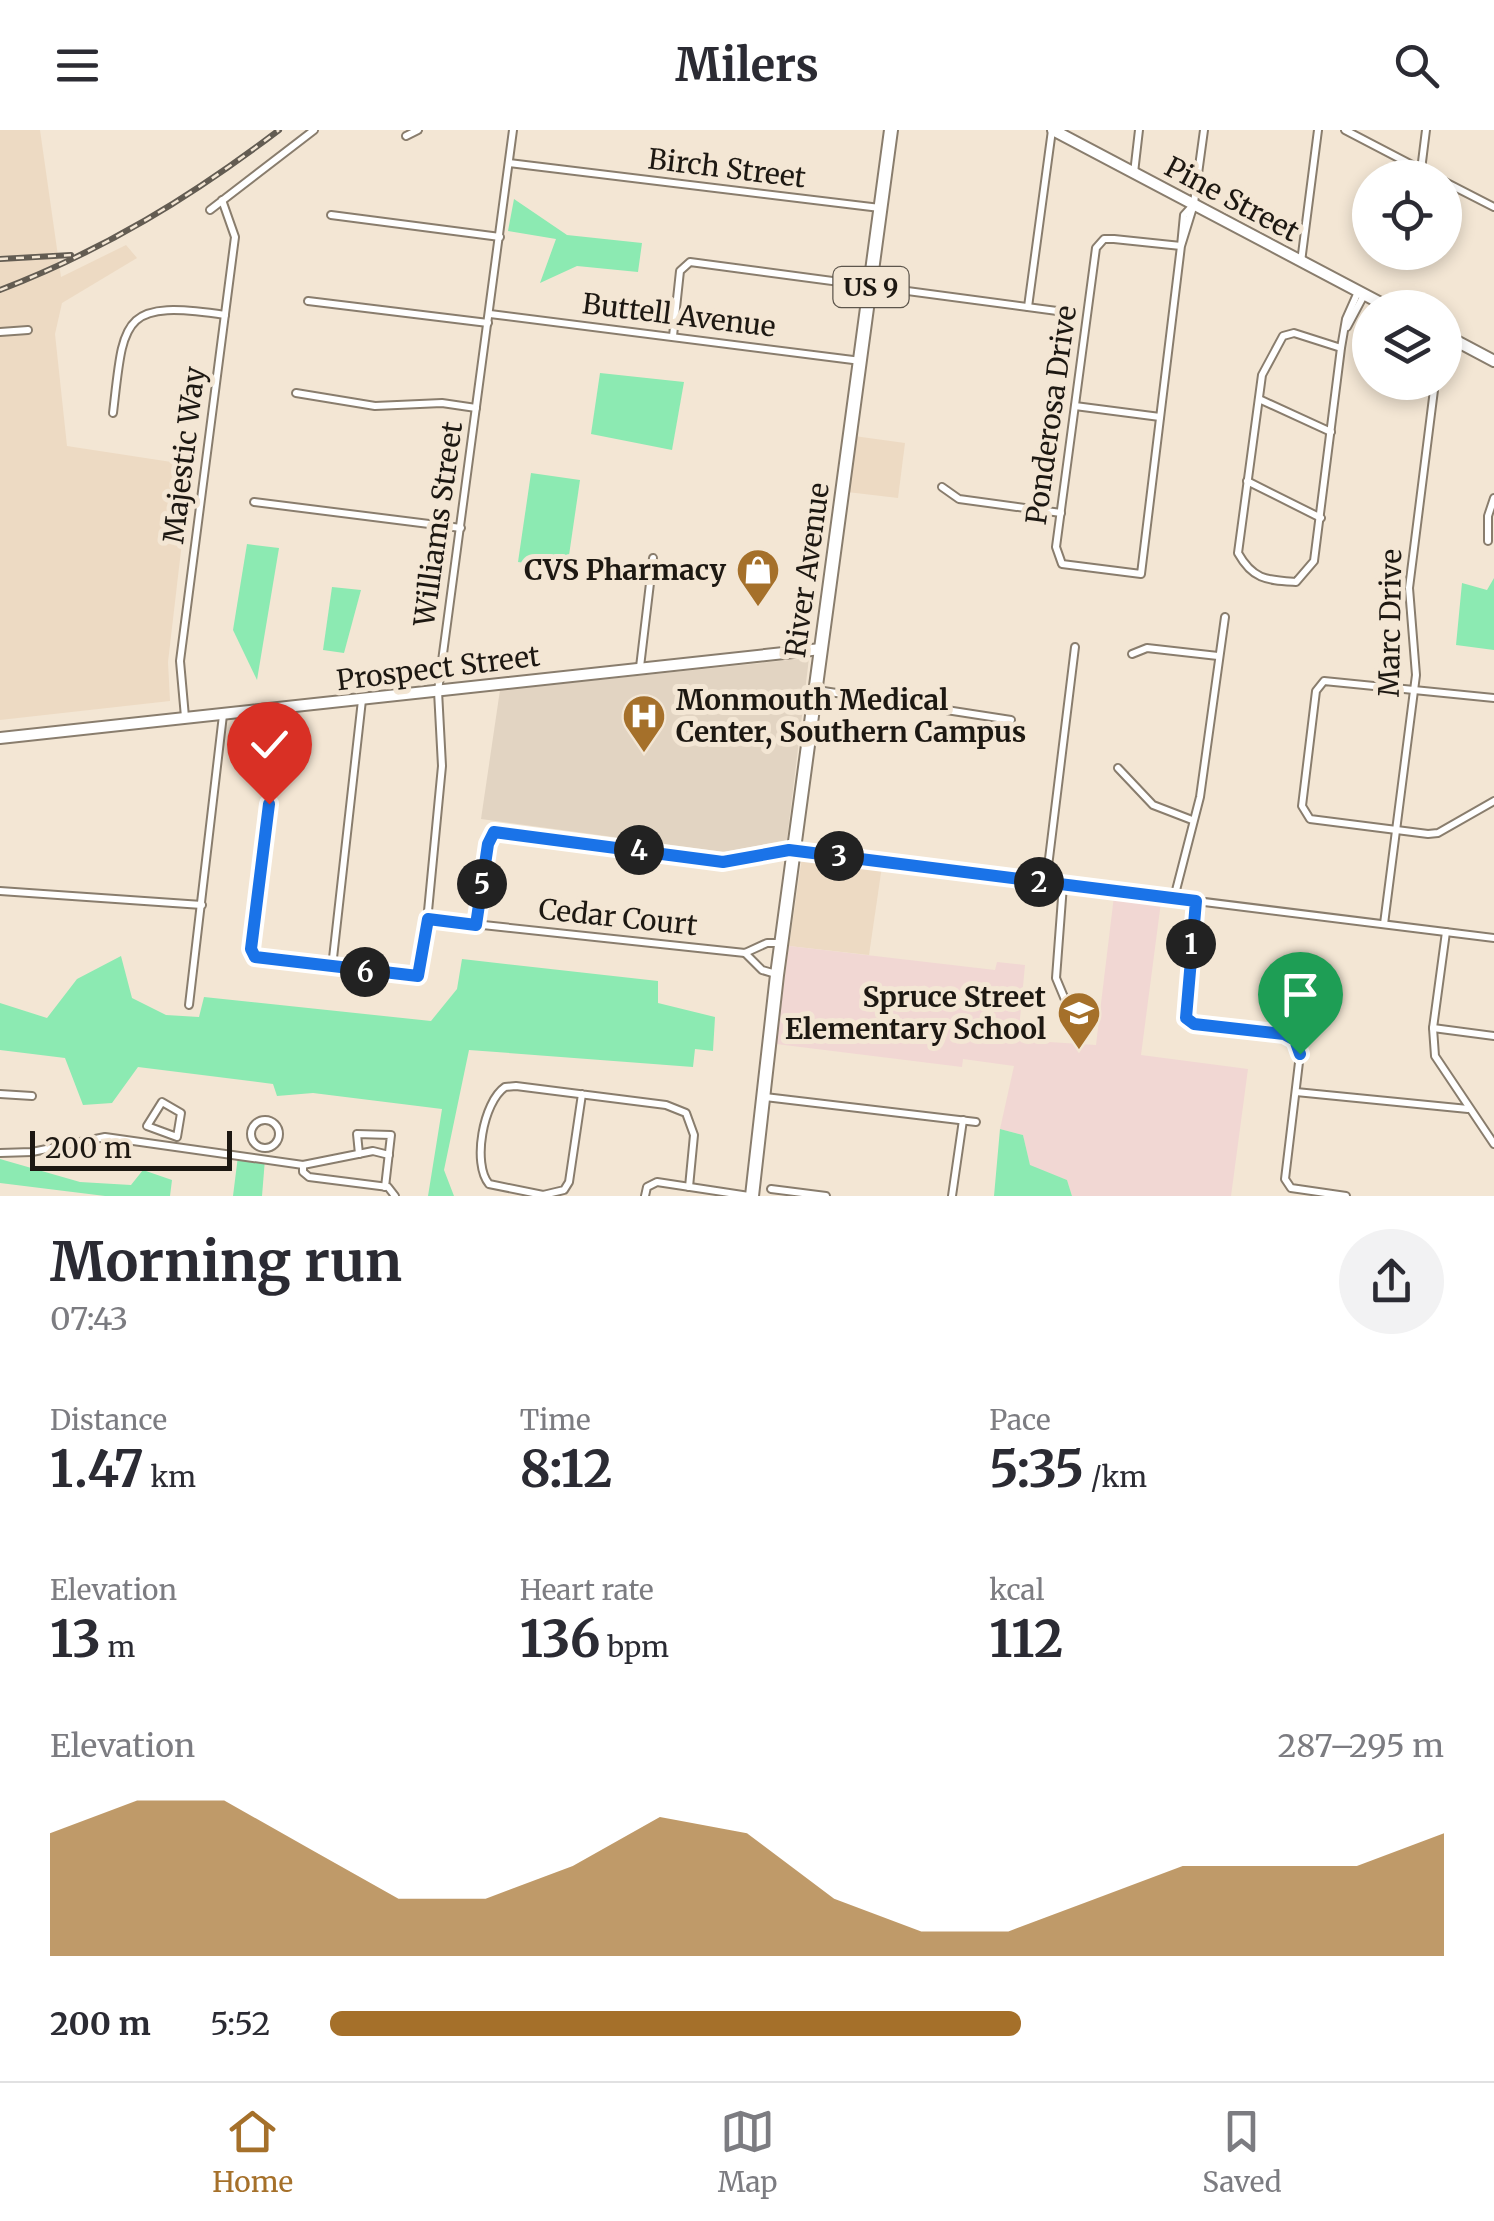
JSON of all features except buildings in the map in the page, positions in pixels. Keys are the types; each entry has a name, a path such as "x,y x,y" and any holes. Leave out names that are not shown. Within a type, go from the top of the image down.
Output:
{"highway":[{"name":"River Avenue","path":"751,1196 891,130"}],"street":[{"path":"210,210 314,130"},
{"path":"406,136 418,130"},
{"name":"Williams Street","path":"332,968 412,977 421,974 442,766 438,691 513,130"},
{"path":"1028,307 1052,130"},
{"name":"Pine Street","path":"1052,130 1353,290"},
{"path":"1134,172 1140,130"},
{"name":"Ponderosa Drive","path":"1181,246 1114,239 1099,242 1061,512 1057,561 1072,567 1141,574 1181,246 1194,204 1204,130"},
{"path":"1300,262 1318,130"},
{"path":"1345,130 1397,160"},
{"path":"1422,160 1426,130"},
{"name":"Birch Street","path":"509,163 881,208"},
{"path":"1462,191 1494,207"},
{"name":"Majestic Way","path":"185,719 180,661 235,237 222,200"},
{"path":"331,216 500,237"},
{"path":"672,336 680,271 690,262 1072,313"},
{"path":"308,301 488,323"},
{"path":"113,413 122,339 130,322 157,308 225,315"},
{"name":"Buttell Avenue","path":"490,314 861,361"},
{"path":"1341,348 1294,333 1283,336 1262,376 1238,554 1247,570 1260,579 1296,582 1314,561 1341,348 1352,314"},
{"path":"0,332 28,330"},
{"path":"1462,345 1494,362"},
{"path":"296,392 375,406 403,408 442,403 476,408"},
{"path":"1259,398 1331,432"},
{"name":"Marc Drive","path":"1384,924 1414,688 1409,588 1434,400"},
{"path":"1075,406 1160,416"},
{"path":"1247,481 1321,518"},
{"path":"942,487 959,499 1061,512"},
{"path":"1488,542 1488,516 1494,498"},
{"path":"254,502 461,528"},
{"path":"640,668 653,558"},
{"path":"1174,898 1206,766 1225,617"},
{"path":"1046,883 1075,647"},
{"path":"1132,654 1147,648 1218,656"},
{"name":"Prospect Street","path":"0,738 821,649"},
{"path":"1494,698 1331,679 1320,684 1314,705 1304,814 1324,822 1438,833 1494,801"},
{"path":"815,689 1011,720"},
{"path":"281,708 251,949 255,957 332,968 362,700"},
{"path":"189,1006 223,715"},
{"path":"1118,768 1153,805 1192,820"},
{"path":"476,925 488,844 494,832 723,862 794,851 1494,938"},
{"path":"1063,886 1056,978 1066,1002"},
{"path":"0,890 202,904"},
{"path":"1196,901 1186,1018 1194,1024 1290,1036 1300,1054 1285,1180 1291,1188 1346,1196"},
{"name":"Cedar Court","path":"428,919 745,953 766,943 782,944"},
{"path":"1446,932 1433,1028 1435,1056 1494,1144"},
{"name":"Cedar Court","path":"745,953 762,970 777,975"},
{"path":"1433,1028 1494,1036"},
{"path":"582,1094 569,1182 564,1190 543,1195 490,1184 481,1162 496,1093 516,1086 582,1094 666,1105 686,1113 694,1135 690,1187"},
{"path":"1296,1092 1469,1109"},
{"path":"0,1094 32,1096"},
{"path":"765,1097 976,1122"},
{"path":"175,1150 177,1138 181,1113 162,1102 148,1126 177,1138"},
{"path":"247,1159 250,1143 256,1122 270,1119 275,1124 279,1134 275,1144 264,1148 250,1143"},
{"path":"952,1196 964,1120"},
{"path":"358,1154 357,1134 391,1135 386,1187"},
{"path":"0,1153 32,1152 106,1138 303,1165 358,1154 389,1155"},
{"path":"303,1165 303,1172 310,1177 386,1187 395,1196"},
{"path":"646,1196 647,1188 656,1182 751,1196"},
{"path":"771,1188 826,1196"}],"shaded area":[{"path":"0,130 40,130 61,277 126,245 137,258 62,303 55,334 67,446 191,465 168,662 170,701 0,720"},
{"path":"854,436 905,443 898,498 847,492"},
{"name":"Monmouth Medical Center, Southern Campus","path":"809,658 787,840 724,852 481,819 500,690"},
{"path":"802,857 882,866 869,955 789,946"},
{"name":"Spruce Street Elementary School","path":"1114,896 1161,902 1141,1055 1248,1069 1231,1196 1072,1196 1067,1180 1030,1166 1023,1135 1000,1129 1014,1066 963,1059 962,1067 776,1044 789,946 995,970 997,962 1025,965 1018,1040 1096,1045"}],"green space":[{"path":"514,199 567,235 642,243 638,272 577,266 540,283 556,239 508,231"},
{"path":"600,373 684,382 672,450 591,434"},
{"path":"531,473 580,480 567,569 518,562"},
{"path":"247,544 279,548 257,680 233,630"},
{"path":"1494,578 1494,650 1456,645 1462,583 1487,590"},
{"path":"332,587 361,590 344,653 323,650"},
{"path":"121,956 132,998 166,1015 199,1017 204,997 431,1021 457,989 462,959 658,981 658,1003 715,1017 713,1051 695,1049 693,1067 469,1050 444,1170 454,1196 428,1196 442,1109 313,1093 277,1096 273,1084 138,1067 112,1103 83,1105 65,1058 0,1050 0,1003 47,1018 77,979"},
{"path":"1000,1129 1023,1135 1030,1165 1067,1180 1072,1196 994,1196"},
{"path":"238,1156 265,1159 262,1196 233,1196"},
{"path":"0,1159 80,1182 131,1185 143,1170 172,1180 170,1196 105,1196 0,1183"}],"railway":[{"path":"0,290 75,258 146,220 279,130"},
{"path":"0,259 71,255"}],"place":[{"name":"CVS Pharmacy","path":"758,608"},
{"name":"Monmouth Medical Center, Southern Campus","path":"644,754"},
{"name":"Spruce Street Elementary School","path":"1079,1051"}],"route":[{"path":"269,804 251,949 255,957 418,976 428,919 476,925 488,844 494,832 723,862 789,850 1196,901 1186,1018 1194,1024 1284,1034 1295,1040 1300,1054"}]}
